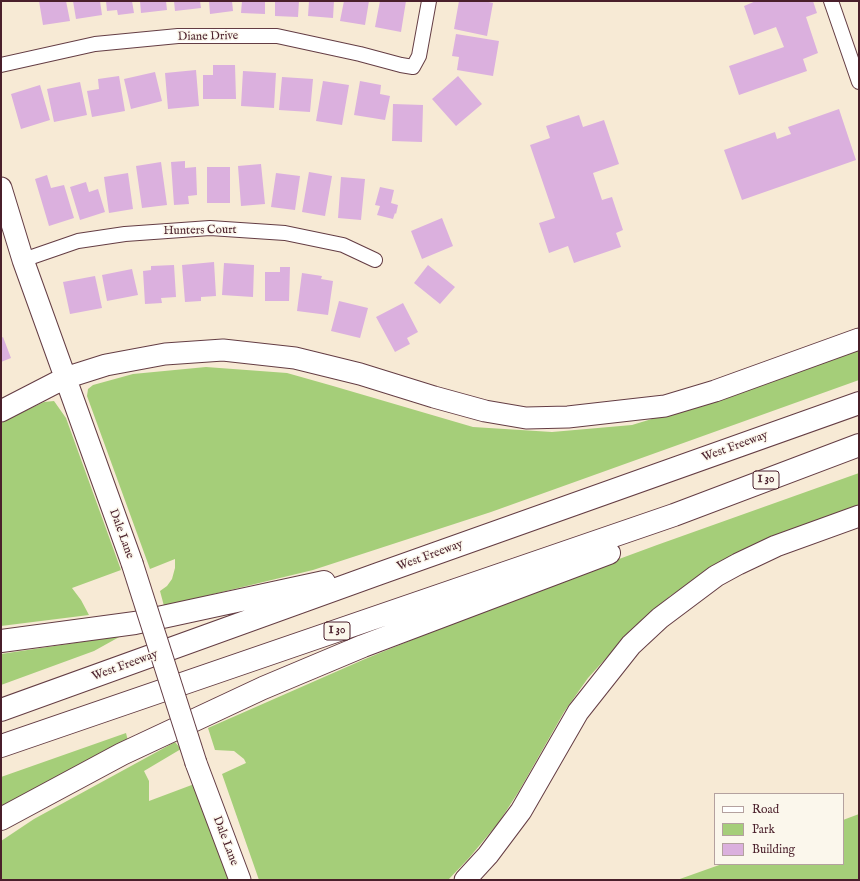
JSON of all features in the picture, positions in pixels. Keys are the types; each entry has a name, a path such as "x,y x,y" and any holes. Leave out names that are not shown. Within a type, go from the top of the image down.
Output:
{"highway":[{"name":"West Freeway","path":"1,710 859,403"},
{"name":"I 30","path":"1,746 674,515 859,445"},
{"path":"1,819 122,754 262,688 363,646 612,552 674,515"},
{"path":"1,641 134,623 325,581 378,574"},
{"path":"1,694 140,645 199,639"}],"main road":[{"name":"Dale Lane","path":"1,188 23,260 132,563 196,763 240,880"},
{"path":"1,411 65,378 106,365 166,354 223,350 296,358 360,374 434,397 492,412 526,418 568,417 665,406 714,391 859,339"},
{"path":"465,880 488,855 521,811 578,712 631,645 660,618 716,576 738,564 776,546 859,516"}],"street":[{"name":"Diane Drive","path":"1,65 95,44 178,36 277,36 413,67 419,56 429,1"},
{"path":"831,1 859,82"},
{"name":"Hunters Court","path":"23,260 78,241 125,234 210,228 285,233 343,245 375,260"}],"green space":[{"path":"859,347 859,380 491,512 313,570 164,606 160,591 167,586 172,579 175,568 175,559 150,569 87,396 88,389 93,385 133,374 206,367 287,373 473,427 552,432 632,425 688,408"},
{"path":"54,401 66,418 121,570 72,588 81,600 89,615 1,626 1,423 44,402"},
{"path":"859,473 859,507 715,567 670,596 628,634 588,678 564,712 519,791 499,822 469,858 448,880 259,880 222,774 246,763 244,759 234,751 215,750 208,728 365,659 527,593"},
{"path":"121,636 94,651 1,685 1,654"},
{"path":"126,733 128,741 1,808 1,777"},
{"path":"175,742 181,749 144,771 149,781 149,801 197,783 229,880 1,880 1,841 34,819"},
{"path":"859,814 859,880 677,880 719,865 844,865 844,820"}],"building":[{"path":"39,1 66,1 70,21 43,25"},
{"path":"73,1 100,1 102,15 76,19"},
{"path":"106,1 132,1 134,13 118,15 117,10 107,11"},
{"path":"140,1 166,1 167,10 141,13"},
{"path":"174,1 200,1 201,8 175,11"},
{"path":"209,1 232,1 233,11 210,14"},
{"path":"242,1 265,1 265,14 241,13"},
{"path":"275,1 299,1 298,17 275,16"},
{"path":"309,1 334,1 333,18 308,16"},
{"path":"344,1 369,1 365,25 340,21"},
{"path":"380,1 406,1 401,32 375,27"},
{"path":"459,1 484,1 493,3 487,36 454,29"},
{"path":"756,1 813,1 817,13 806,17 818,53 803,59 807,71 739,95 729,66 784,47 776,27 754,35 744,6"},
{"path":"456,34 499,41 493,76 457,70 459,57 452,56"},
{"path":"213,65 235,65 236,99 203,99 203,75 213,75"},
{"path":"196,70 199,106 168,109 165,73"},
{"path":"243,71 276,73 274,108 241,106"},
{"path":"155,72 162,101 131,109 124,79"},
{"path":"119,76 125,111 92,117 87,91 99,89 98,79"},
{"path":"458,76 482,104 456,126 432,99"},
{"path":"282,77 313,79 310,112 279,110"},
{"path":"323,81 349,85 342,125 316,121"},
{"path":"360,81 381,85 380,94 390,96 385,120 354,115"},
{"path":"80,82 87,115 54,122 47,89"},
{"path":"40,85 50,120 21,129 11,94"},
{"path":"393,104 423,105 422,142 392,141"},
{"path":"839,109 856,160 742,200 724,150 775,132 777,139 791,134 788,127"},
{"path":"579,115 583,127 604,120 619,164 593,173 602,200 612,197 623,230 616,233 621,247 574,263 568,246 549,253 539,223 555,218 530,145 550,138 546,126"},
{"path":"185,161 185,168 196,167 197,195 188,196 189,204 174,205 171,162"},
{"path":"161,162 167,205 142,208 136,166"},
{"path":"261,164 265,204 241,206 238,166"},
{"path":"207,167 230,167 230,203 207,203"},
{"path":"309,172 332,176 325,216 302,212"},
{"path":"128,173 133,209 109,213 104,177"},
{"path":"276,173 300,176 295,210 271,207"},
{"path":"47,175 51,188 64,185 74,218 49,226 35,179"},
{"path":"341,177 365,179 361,220 338,218"},
{"path":"86,182 89,192 98,189 105,212 80,220 70,187"},
{"path":"380,187 394,190 391,203 398,205 393,219 377,215 380,206 375,205"},
{"path":"442,218 453,246 422,259 411,231"},
{"path":"214,262 216,296 201,297 201,301 185,302 182,265"},
{"path":"224,263 254,265 253,297 222,295"},
{"path":"174,265 176,297 161,298 162,303 145,304 143,271 151,270 151,266"},
{"path":"428,265 455,287 440,304 414,283"},
{"path":"280,267 290,267 289,301 265,301 265,272 280,272"},
{"path":"132,269 138,295 107,301 102,275"},
{"path":"302,273 322,276 321,279 333,281 328,315 297,311"},
{"path":"95,276 102,308 70,314 63,282"},
{"path":"339,301 368,308 360,338 331,331"},
{"path":"403,303 418,332 407,338 410,344 395,352 376,317"},
{"path":"3,337 11,358 1,362 1,338"}]}
